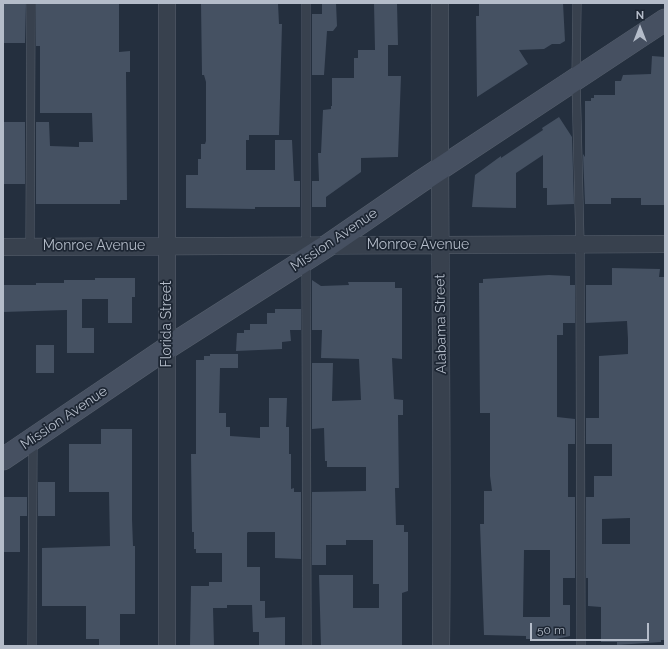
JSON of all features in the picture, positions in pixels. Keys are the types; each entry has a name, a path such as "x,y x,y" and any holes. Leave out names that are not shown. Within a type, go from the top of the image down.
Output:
{"main road":[{"name":"Mission Avenue","path":"3,459 306,252 327,246 440,169 665,20"}],"street":[{"name":"Florida Street","path":"167,3 167,646"},
{"name":"Alabama Street","path":"440,3 440,246 443,456 441,646"},
{"name":"Monroe Avenue","path":"327,246 665,244"},
{"name":"Monroe Avenue","path":"3,247 167,246 306,252"}],"lane":[{"path":"30,247 32,3"},
{"path":"306,3 308,646"},
{"path":"577,3 576,80 580,244 581,646"},
{"path":"32,646 33,439"}],"building":[{"path":"3,3 26,3 25,43 3,43"},
{"path":"36,3 119,3 119,52 130,51 130,72 126,72 127,200 120,200 120,204 36,204 36,122 49,122 50,146 79,147 79,142 93,142 92,113 40,113 40,46 36,46"},
{"path":"201,3 278,3 279,24 282,24 279,135 249,135 249,140 246,140 246,170 275,170 275,140 292,140 294,181 300,181 300,207 255,207 255,209 186,208 186,175 198,175 198,159 201,159 201,144 205,144 206,141 206,82 204,75 202,75"},
{"path":"322,3 336,3 337,26 333,31 327,31 324,75 312,75 312,14 322,14"},
{"path":"374,3 397,3 398,45 388,45 388,76 401,76 398,157 361,158 361,172 326,197 326,207 312,207 312,181 319,181 318,153 321,153 323,110 331,109 332,106 332,78 354,78 354,58 358,58 358,50 375,50"},
{"path":"479,3 563,3 565,41 560,44 552,44 544,49 519,50 528,64 477,97 476,16 479,16"},
{"path":"652,56 665,57 665,205 641,205 641,198 611,198 611,204 585,204 583,154 585,157 585,101 591,101 591,98 594,98 594,95 615,95 615,81 621,81 623,75 651,74"},
{"path":"559,117 572,137 574,204 547,205 547,188 543,188 543,155 516,173 516,208 472,207 475,175 501,156 501,158 543,130 542,128"},
{"path":"3,122 25,122 25,184 3,184"},
{"path":"612,268 660,269 659,277 665,277 665,640 661,640 661,642 617,645 617,642 601,642 601,607 588,606 588,578 586,578 586,497 594,497 594,476 612,476 612,444 586,444 586,418 599,418 599,356 628,354 628,339 627,321 586,323 586,285 612,285","holes":["630,518 630,544 602,544 602,519"]},
{"path":"549,275 570,276 570,285 575,285 575,323 563,323 563,335 557,335 557,417 575,419 575,444 568,444 568,497 575,497 575,578 563,578 563,605 570,605 570,636 556,639 526,639 526,636 484,635 480,524 484,524 484,491 492,491 490,476 490,413 480,413 479,283 483,283 483,279","holes":["524,550 550,550 550,617 523,617"]},
{"path":"95,278 135,278 135,297 132,297 132,323 108,323 108,299 82,299 82,328 94,328 94,353 67,353 67,310 3,312 3,285 64,283 64,280 95,280"},
{"path":"312,280 321,286 349,285 348,282 395,282 395,288 402,288 402,359 392,358 394,399 403,400 403,415 398,415 399,488 395,488 396,525 404,525 404,532 408,532 408,591 402,593 402,646 321,646 319,575 353,575 353,608 379,608 379,584 373,584 373,540 346,540 346,545 326,545 326,565 312,565 312,492 366,491 366,467 327,467 327,461 325,461 324,428 312,429 312,363 333,363 332,401 361,400 359,359 321,358 322,330 312,330"},
{"path":"275,309 301,309 301,330 290,330 291,341 282,342 282,349 236,351 237,333 244,333 244,330 250,330 250,324 267,324 267,313 275,313"},
{"path":"36,345 54,345 54,373 36,373"},
{"path":"210,354 238,354 238,368 220,368 219,413 226,413 226,427 230,427 230,436 260,438 260,427 269,427 269,398 287,398 286,427 289,427 291,489 294,488 294,492 301,492 301,559 275,558 275,532 247,533 247,567 260,567 260,601 265,601 265,618 285,617 285,646 259,645 259,632 253,632 252,605 227,605 227,608 213,608 214,646 190,646 191,586 209,586 209,582 222,582 222,553 196,553 196,549 194,549 194,532 192,532 191,454 196,454 196,360 204,360 204,356 210,356"},
{"path":"101,429 132,429 132,519 133,546 135,546 135,614 120,614 120,646 99,646 99,639 86,639 86,606 42,606 42,548 110,546 109,492 69,492 69,444 101,444"},
{"path":"38,482 55,482 55,516 38,516"},
{"path":"3,497 27,497 27,516 20,516 20,552 3,552"}]}
